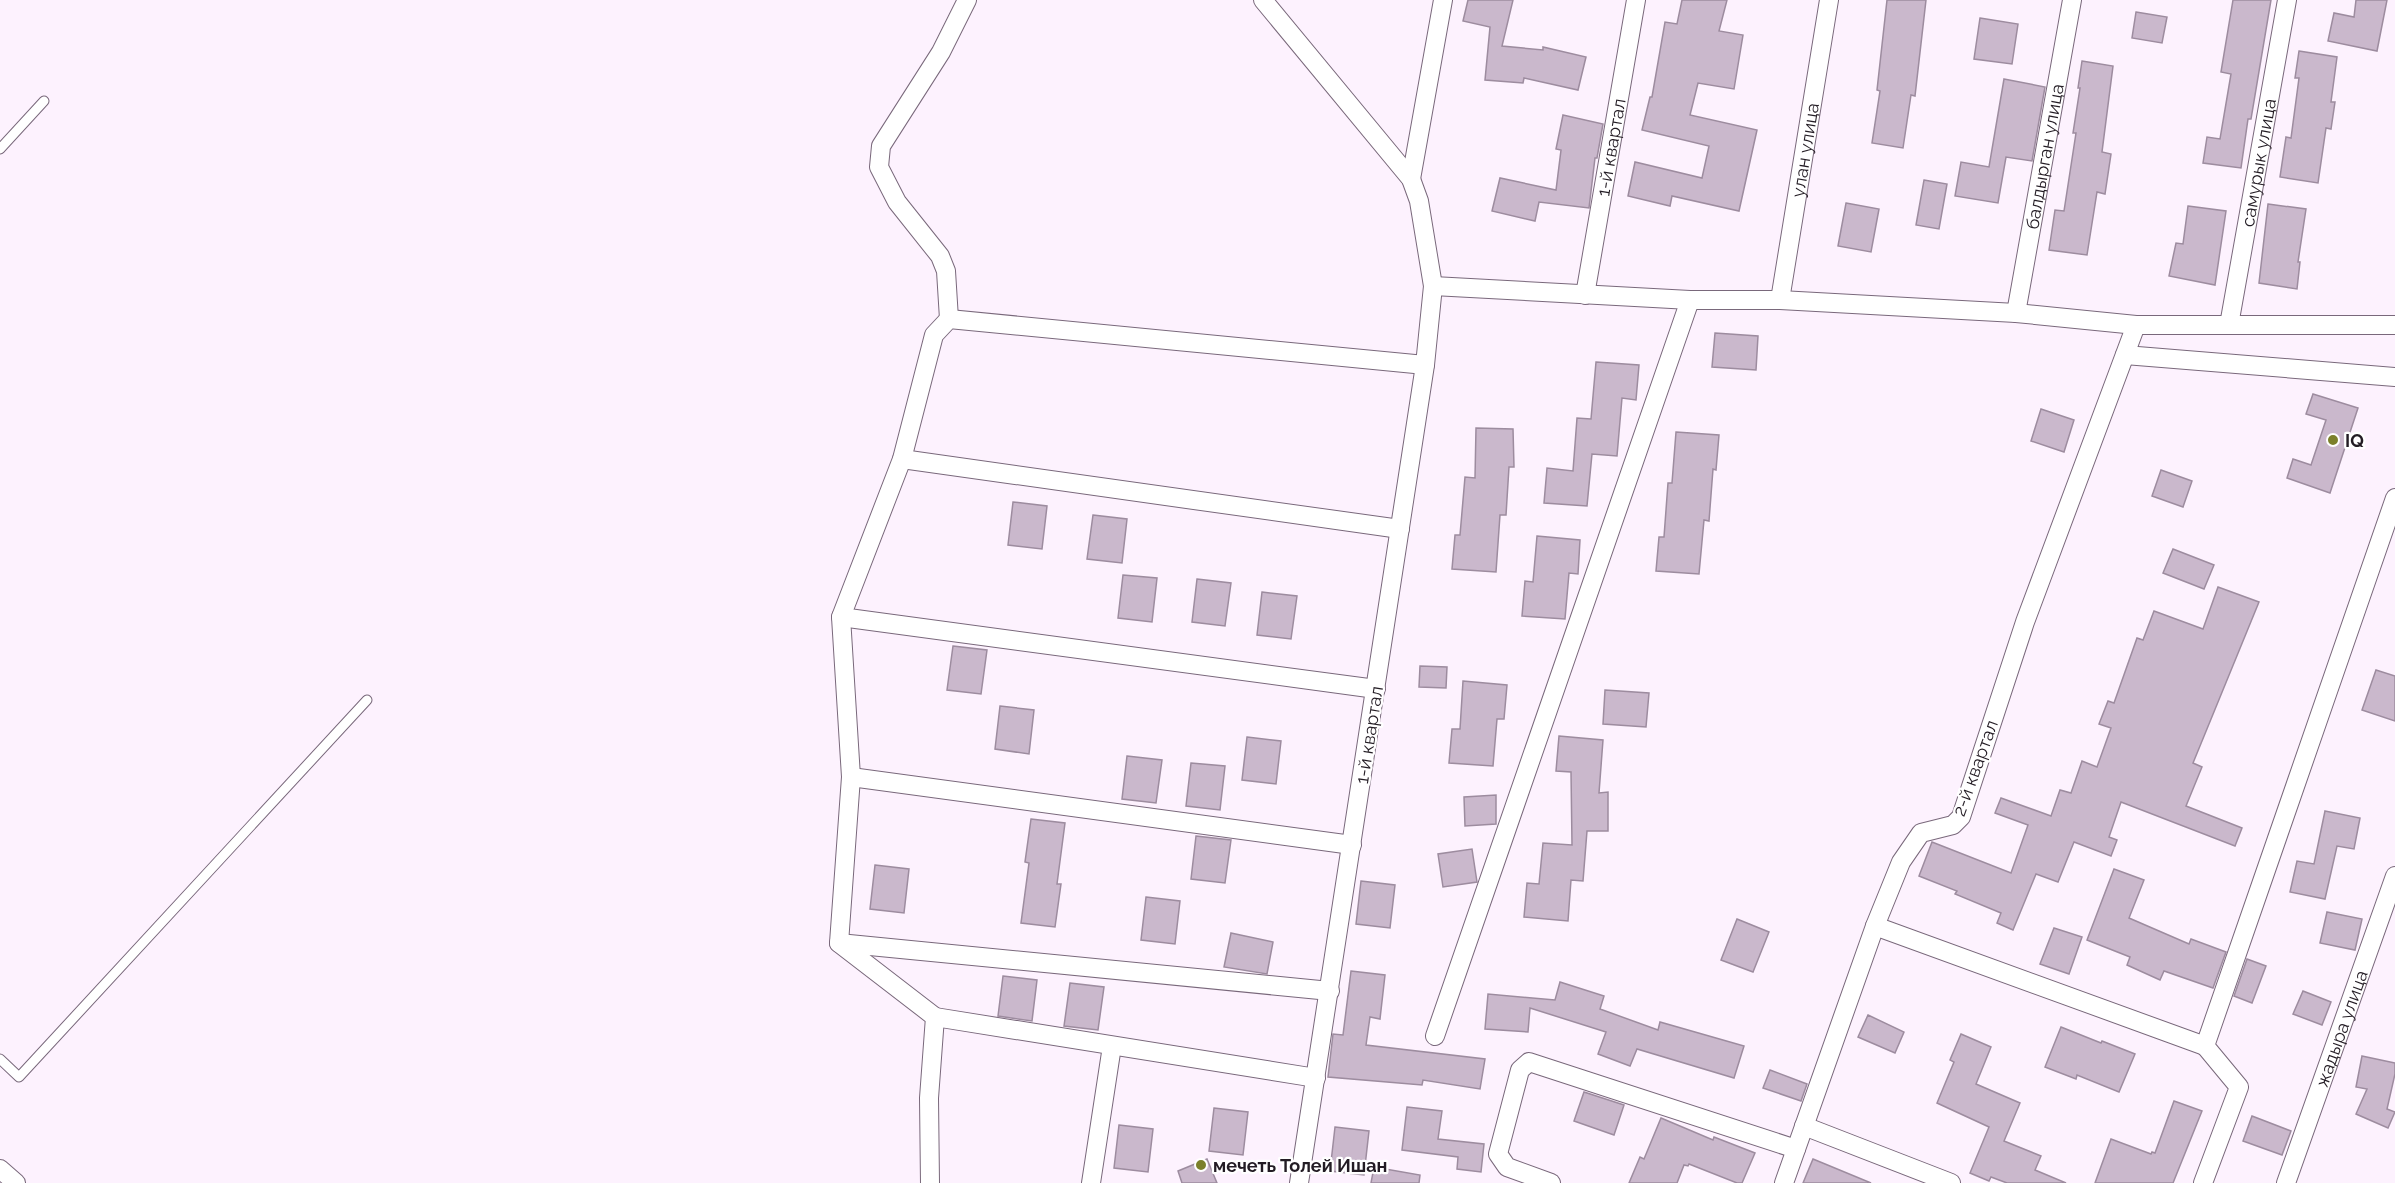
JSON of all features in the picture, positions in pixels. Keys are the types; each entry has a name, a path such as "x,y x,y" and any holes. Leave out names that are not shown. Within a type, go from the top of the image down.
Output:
{"street":[{"path":"840,943 851,777 841,617 902,459 934,335 949,319 946,271 940,256 897,202 879,167 881,146 941,52 967,0"},
{"path":"1263,0 1411,179"},
{"path":"1411,179 1443,0"},
{"name":"1-й квартал","path":"1585,294 1636,0"},
{"name":"улан улица","path":"1780,300 1829,0"},
{"name":"балдырган улица","path":"2016,313 2072,0"},
{"name":"самурык улица","path":"2229,325 2287,0"},
{"name":"1-й квартал","path":"1299,1183 1425,365 1433,286 1419,201 1411,179"},
{"path":"1433,286 1690,300 1780,300 2016,313 2136,326 2395,325"},
{"path":"1435,1036 1690,300"},
{"path":"949,319 1425,365"},
{"name":"2-й квартал","path":"1784,1183 1900,862 1921,833 1953,825 1961,817 2025,622 2136,326"},
{"path":"2125,355 2395,377"},
{"path":"902,459 1400,529"},
{"path":"2205,1046 2395,498"},
{"path":"841,617 1376,689"},
{"path":"851,777 1352,845"},
{"name":"жадыра улица","path":"2286,1183 2395,876"},
{"path":"1875,926 2205,1046 2239,1087 2203,1183"},
{"path":"840,943 1330,991"},
{"path":"840,943 935,1017 1316,1078"},
{"path":"930,1183 929,1098 935,1017"},
{"path":"1091,1183 1112,1046"},
{"path":"1551,1183 1507,1167 1498,1154 1520,1070 1529,1062 1796,1149"},
{"path":"1804,1126 1951,1183"},
{"path":"0,1169 16,1183"}],"lane":[{"path":"0,149 44,101"},
{"path":"0,1059 19,1077 367,700"}],"building":[{"path":"1468,0 1513,0 1502,46 1543,50 1543,47 1586,57 1578,90 1524,78 1523,83 1485,80 1490,27 1463,21"},
{"path":"1682,0 1727,0 1719,31 1743,35 1734,89 1698,83 1690,115 1757,130 1739,211 1672,196 1670,206 1628,196 1635,162 1702,178 1709,146 1642,130 1650,97 1652,97 1665,22 1677,24"},
{"path":"1887,0 1926,0 1915,96 1911,95 1903,148 1872,143 1880,91 1877,90"},
{"path":"2233,0 2271,0 2241,168 2203,163 2207,137 2220,139 2231,74 2221,72"},
{"path":"2356,0 2387,0 2377,51 2328,41 2334,13 2354,17"},
{"path":"2136,12 2167,17 2162,43 2132,38"},
{"path":"1980,18 2018,24 2012,64 1974,59"},
{"path":"2299,51 2337,57 2331,102 2335,102 2331,129 2326,128 2318,183 2280,177 2286,137 2291,138 2299,78 2295,78"},
{"path":"2082,61 2113,66 2102,152 2111,154 2105,194 2097,192 2087,255 2049,250 2055,210 2064,211 2076,133 2073,133"},
{"path":"2004,79 2045,87 2032,161 2006,157 1998,203 1955,196 1961,162 1989,167"},
{"path":"1563,115 1603,124 1597,158 1595,158 1589,208 1539,202 1535,221 1492,211 1500,178 1556,190 1561,150 1556,149"},
{"path":"1924,180 1947,184 1939,229 1916,225"},
{"path":"1846,203 1879,209 1871,252 1838,246"},
{"path":"2268,204 2306,209 2298,262 2300,262 2297,289 2259,283"},
{"path":"2188,206 2226,211 2215,285 2169,276 2176,243 2183,244"},
{"path":"1715,333 1758,336 1756,370 1712,367"},
{"path":"1596,362 1639,365 1636,400 1622,398 1617,456 1592,454 1587,506 1544,503 1547,468 1573,471 1577,418 1591,419"},
{"name":"IQ","path":"2313,394 2358,408 2330,493 2287,478 2293,459 2311,465 2326,420 2306,414"},
{"path":"2041,409 2074,420 2064,452 2031,441"},
{"path":"1476,428 1513,429 1514,467 1509,467 1506,515 1500,515 1496,572 1452,569 1455,535 1460,535 1465,477 1475,478"},
{"path":"1676,432 1719,435 1716,470 1713,469 1709,521 1704,520 1699,574 1656,571 1659,537 1664,537 1668,483 1672,483"},
{"path":"2161,470 2192,481 2183,507 2152,496"},
{"path":"1013,502 1047,506 1042,549 1008,545"},
{"path":"1093,515 1127,519 1122,563 1087,559"},
{"path":"1537,536 1580,540 1578,574 1569,573 1565,619 1522,616 1525,581 1533,582"},
{"path":"2173,549 2214,565 2204,589 2163,573"},
{"path":"1123,575 1157,578 1152,622 1118,618"},
{"path":"1197,579 1231,583 1225,626 1192,622"},
{"path":"2218,587 2259,602 2193,763 2202,767 2186,806 2242,828 2235,846 2121,802 2109,837 2117,840 2111,856 2074,842 2058,882 2036,874 2013,930 1997,923 2001,913 1955,894 1957,891 1919,876 1932,842 2011,873 2028,825 1995,813 2001,798 2051,816 2060,790 2071,793 2082,761 2097,767 2111,728 2099,724 2108,701 2114,703 2137,638 2143,640 2154,611 2203,629"},
{"path":"1262,592 1297,596 1291,639 1257,635"},
{"path":"953,646 987,650 981,694 947,690"},
{"path":"1420,666 1447,667 1446,688 1419,687"},
{"path":"2376,670 2395,676 2395,721 2362,710"},
{"path":"1463,681 1507,685 1504,719 1497,719 1493,766 1449,763 1452,729 1460,729"},
{"path":"1605,690 1649,693 1646,727 1603,724"},
{"path":"1000,706 1034,710 1029,754 995,749"},
{"path":"1559,736 1603,740 1599,793 1608,792 1608,831 1587,831 1583,881 1571,880 1568,921 1524,917 1527,883 1539,884 1543,843 1572,845 1571,772 1556,771"},
{"path":"1247,737 1281,741 1276,784 1242,780"},
{"path":"1127,756 1162,760 1156,803 1122,799"},
{"path":"1191,763 1225,766 1220,810 1186,806"},
{"path":"1496,795 1496,824 1465,826 1464,797"},
{"path":"2325,811 2360,818 2354,849 2337,846 2325,899 2290,892 2297,861 2314,864"},
{"path":"1031,819 1065,823 1057,884 1061,884 1055,927 1021,923 1029,863 1025,862"},
{"path":"1196,836 1231,840 1225,883 1191,879"},
{"path":"1472,849 1477,882 1443,887 1438,854"},
{"path":"875,865 909,869 904,913 870,909"},
{"path":"2114,869 2144,880 2129,918 2189,944 2191,939 2226,952 2213,988 2164,971 2160,980 2127,965 2130,957 2087,940"},
{"path":"1361,881 1395,885 1390,928 1356,924"},
{"path":"1146,897 1180,901 1175,944 1141,940"},
{"path":"2327,912 2362,919 2355,950 2320,943"},
{"path":"1737,919 1769,932 1753,972 1721,960"},
{"path":"2054,928 2082,937 2069,974 2040,964"},
{"path":"1231,933 1273,942 1267,974 1224,967"},
{"path":"2247,959 2266,966 2252,1003 2234,996"},
{"path":"1351,971 1385,975 1380,1019 1370,1017 1366,1045 1485,1059 1480,1089 1423,1080 1422,1085 1328,1077 1333,1034 1343,1035"},
{"path":"1003,976 1037,980 1032,1021 998,1016"},
{"path":"1560,982 1604,996 1600,1009 1658,1030 1660,1022 1744,1046 1734,1078 1637,1049 1630,1066 1598,1054 1606,1032 1530,1008 1528,1032 1485,1029 1488,994 1555,1000"},
{"path":"1070,983 1104,987 1098,1030 1064,1026"},
{"path":"2303,991 2331,1002 2322,1025 2293,1014"},
{"path":"1868,1015 1904,1032 1895,1053 1858,1037"},
{"path":"2061,1027 2135,1054 2119,1092 2077,1075 2076,1079 2045,1067"},
{"path":"1961,1034 1991,1047 1976,1084 2020,1103 2004,1141 2041,1156 2035,1170 2066,1183 2007,1183 1991,1177 1989,1181 1970,1173 1989,1127 1937,1103 1954,1062 1950,1060"},
{"path":"2362,1056 2395,1063 2395,1074 2387,1109 2395,1112 2388,1128 2356,1114 2367,1089 2356,1087"},
{"path":"1770,1070 1807,1084 1801,1101 1763,1088"},
{"path":"1584,1092 1624,1105 1614,1135 1574,1121"},
{"path":"2174,1101 2202,1111 2173,1183 2095,1183 2111,1139 2151,1154 2155,1153"},
{"path":"1407,1107 1442,1111 1438,1139 1484,1144 1481,1172 1457,1169 1458,1157 1402,1150"},
{"path":"1214,1108 1248,1112 1243,1155 1209,1151"},
{"path":"2252,1116 2291,1131 2282,1155 2243,1141"},
{"path":"1661,1118 1713,1140 1714,1137 1755,1153 1742,1183 1689,1164 1684,1165 1677,1183 1629,1183 1640,1157 1644,1159"},
{"path":"1119,1125 1153,1129 1148,1172 1114,1168"},
{"path":"1335,1127 1369,1131 1364,1175 1330,1171"},
{"name":"мечеть Толей Ишан","path":"1207,1159 1217,1183 1182,1183 1178,1171"},
{"path":"1813,1159 1871,1183 1803,1183"},
{"path":"1374,1167 1420,1175 1419,1183 1371,1183"}],"place":[{"name":"IQ","path":"2333,440"},
{"name":"мечеть Толей Ишан","path":"1201,1165"}]}
